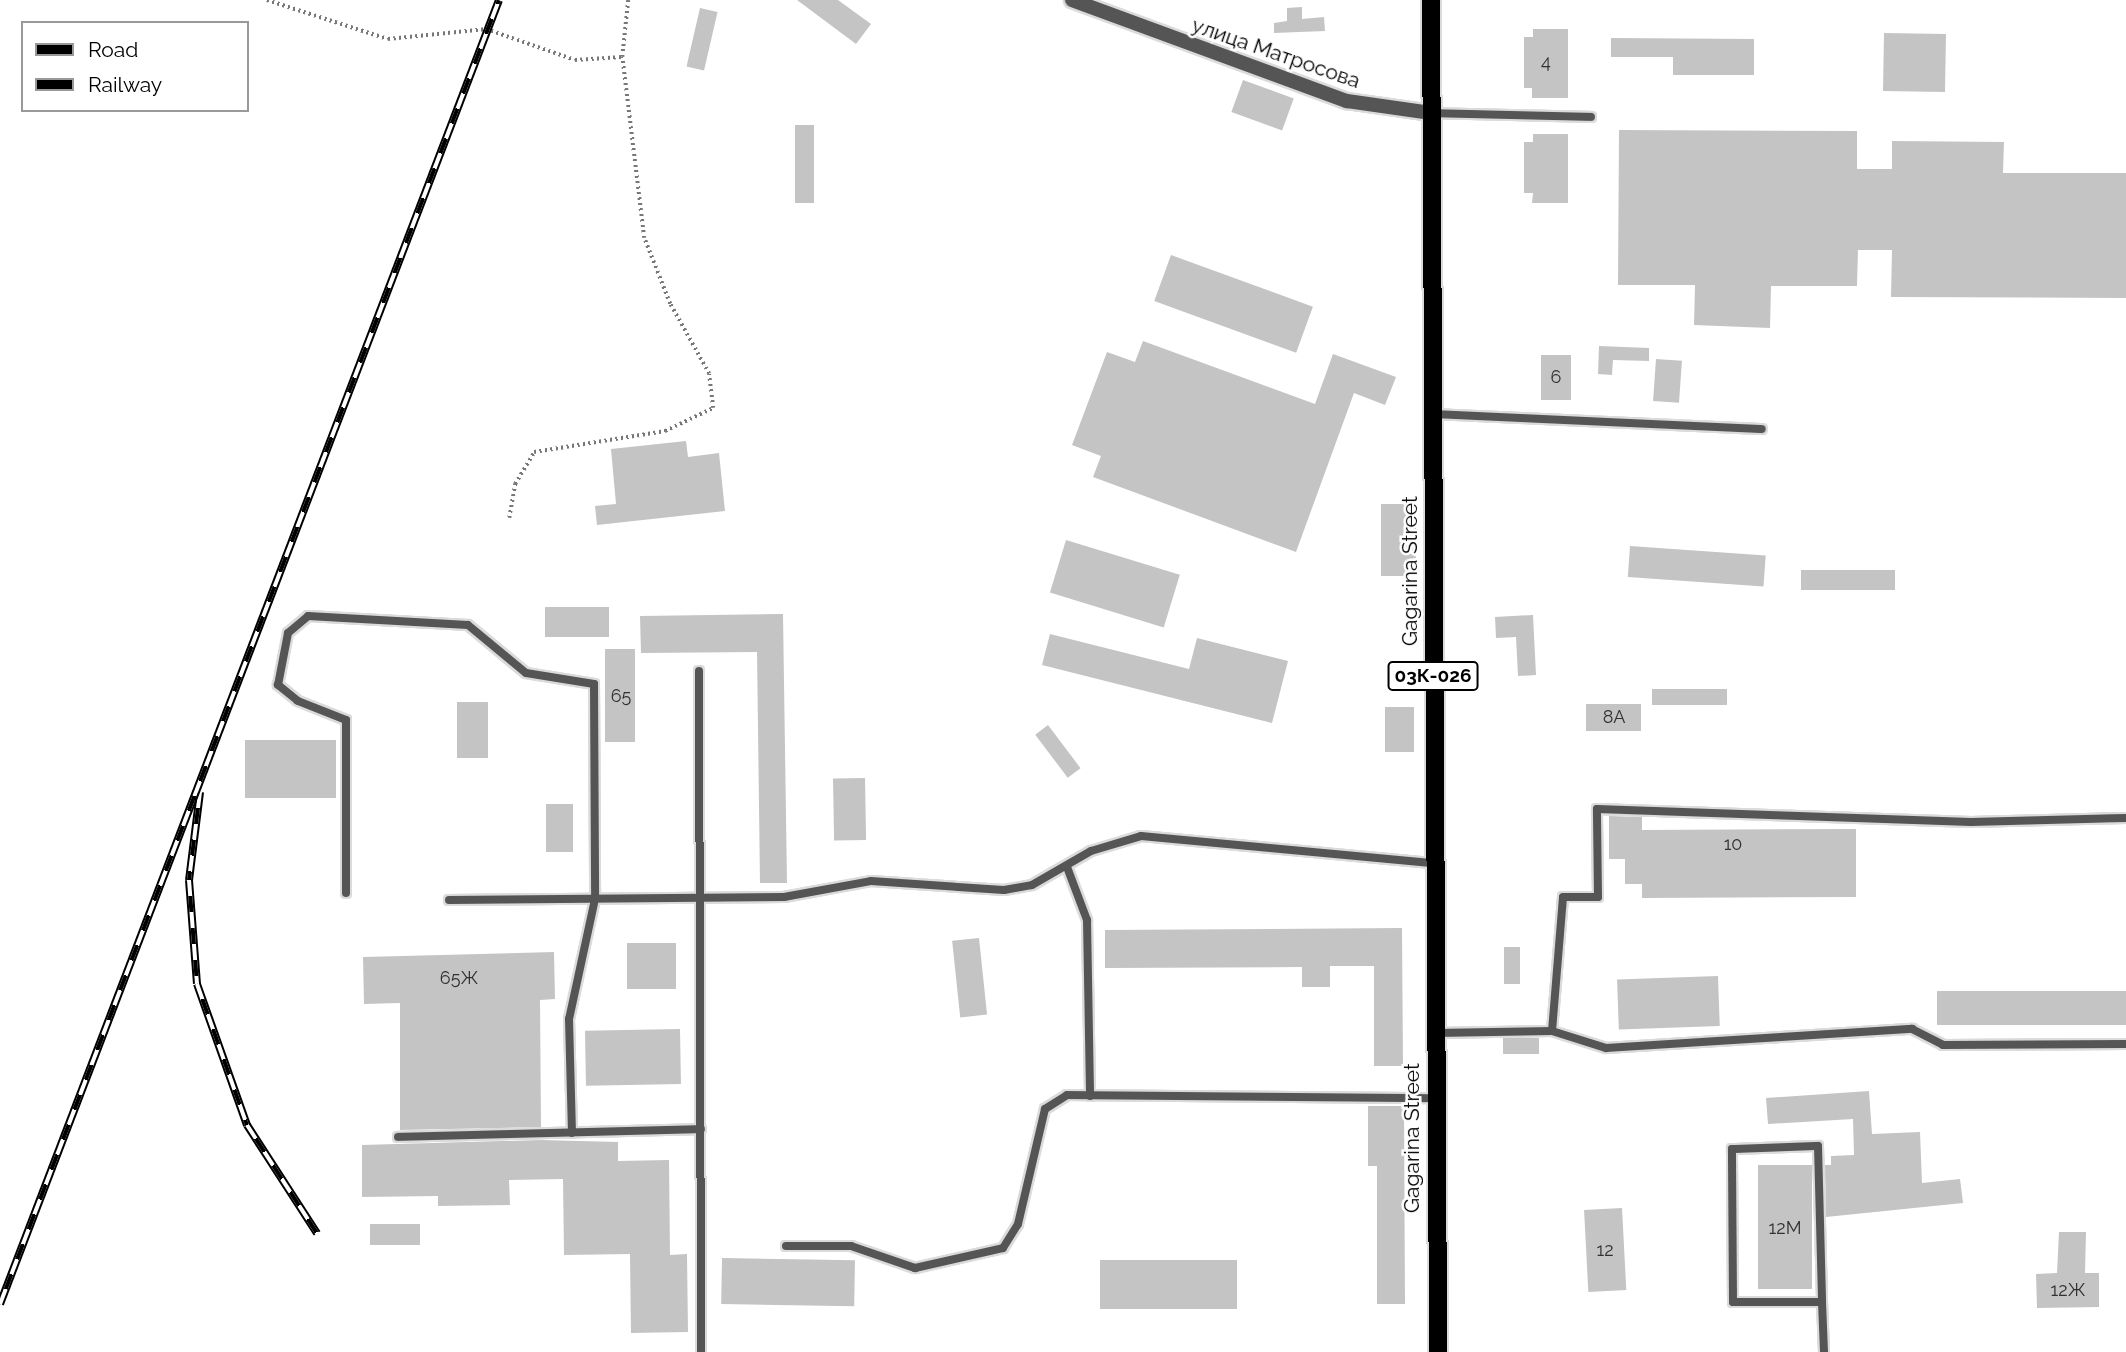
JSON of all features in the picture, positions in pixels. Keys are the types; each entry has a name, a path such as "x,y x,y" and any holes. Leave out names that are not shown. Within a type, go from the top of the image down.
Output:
{"main road":[{"name":"Gagarina Street","path":"1431,0 1435,1033 1433,1098 1438,1352"}],"street":[{"name":"улица Матросова","path":"1072,0 1347,101 1431,113"}],"lane":[{"path":"1431,113 1591,117"},
{"path":"1432,414 1762,429"},
{"path":"346,893 346,720 298,701 278,685 288,633 308,616 468,625 526,673 594,684 595,899 569,1019 572,1133"},
{"path":"699,671 702,898 701,1352"},
{"path":"1552,1031 1563,897 1598,897 1597,809 1971,822 2126,818"},
{"path":"449,900 784,897 871,881 1004,890 1032,885 1115,840 1141,836 1434,863"},
{"path":"1067,867 1087,920 1090,1096"},
{"path":"1435,1033 1552,1031 1606,1048 1912,1028 1942,1045 2126,1044"},
{"path":"786,1246 851,1246 915,1268 1003,1248 1018,1224 1045,1109 1067,1095 1433,1098"},
{"path":"398,1137 701,1129"},
{"path":"1822,1302 1733,1302 1732,1149 1818,1146 1824,1352"}],"path":[{"path":"268,0 388,39 486,29 575,60 622,57"},
{"path":"509,518 515,484 534,452 665,431 713,408 709,374 670,304 645,238 622,57 628,0"}],"building":[{"path":"797,0 838,0 871,24 856,44"},
{"path":"1302,7 1302,19 1324,17 1325,31 1274,33 1274,23 1287,21 1287,8"},
{"path":"700,8 718,12 704,71 687,66"},
{"path":"1533,29 1568,29 1568,98 1532,98 1532,88 1524,88 1524,37 1533,37"},
{"path":"1884,33 1946,34 1945,92 1883,91"},
{"path":"1611,38 1754,39 1754,75 1673,75 1673,57 1611,57"},
{"path":"1243,80 1294,98 1282,130 1231,112"},
{"path":"795,125 814,125 814,203 795,203"},
{"path":"1619,130 1857,131 1857,169 1892,169 1892,141 2004,142 2003,173 2126,173 2126,298 1891,297 1892,250 1858,250 1857,286 1771,286 1770,328 1694,325 1695,285 1618,285"},
{"path":"1533,134 1568,134 1568,203 1532,203 1533,193 1524,193 1524,142 1533,142"},
{"path":"1171,255 1313,307 1296,353 1154,301"},
{"path":"1143,341 1315,404 1333,354 1396,377 1385,405 1354,393 1296,552 1093,477 1101,456 1072,445 1107,352 1135,362"},
{"path":"1599,346 1649,348 1649,361 1613,360 1612,375 1598,374"},
{"path":"1541,355 1571,355 1571,400 1541,400"},
{"path":"1656,359 1682,361 1679,403 1653,401"},
{"path":"686,441 688,457 719,453 725,511 597,525 595,506 616,504 611,449"},
{"path":"1381,504 1416,504 1416,576 1381,576"},
{"path":"1066,540 1180,575 1164,627 1050,593"},
{"path":"1630,546 1766,555 1764,586 1628,577"},
{"path":"1801,570 1895,570 1895,590 1801,590"},
{"path":"545,607 609,607 609,637 545,637"},
{"path":"783,614 787,883 760,883 757,652 641,653 640,616"},
{"path":"1533,615 1536,675 1518,676 1516,637 1496,638 1495,617"},
{"path":"1050,634 1189,669 1197,638 1288,661 1272,723 1042,665"},
{"path":"605,649 635,649 635,742 605,742"},
{"path":"1652,689 1727,689 1727,705 1652,705"},
{"path":"457,702 488,702 488,758 457,758"},
{"path":"1586,704 1641,704 1641,731 1586,731"},
{"path":"1385,707 1414,707 1414,752 1385,752"},
{"path":"1048,725 1080,768 1068,778 1035,735"},
{"path":"245,740 336,740 336,798 245,798"},
{"path":"865,778 866,840 834,841 833,779"},
{"path":"546,804 573,804 573,852 546,852"},
{"path":"1609,816 1642,817 1642,830 1856,829 1856,897 1642,898 1642,884 1625,884 1625,859 1609,859"},
{"path":"1402,928 1403,1066 1374,1066 1374,966 1330,966 1330,987 1302,987 1302,967 1105,968 1105,930"},
{"path":"979,938 987,1015 960,1017 952,941"},
{"path":"627,943 676,943 676,989 627,989"},
{"path":"1504,947 1520,947 1520,984 1504,984"},
{"path":"554,952 555,999 540,1000 541,1127 400,1130 400,1003 364,1004 363,957"},
{"path":"1718,976 1720,1026 1619,1029 1617,980"},
{"path":"1937,991 2126,991 2126,1025 1937,1025"},
{"path":"680,1029 681,1084 586,1086 585,1031"},
{"path":"1503,1038 1539,1038 1539,1054 1503,1054"},
{"path":"1869,1091 1872,1134 1920,1132 1922,1183 1960,1179 1963,1203 1826,1217 1825,1165 1831,1165 1831,1156 1854,1155 1853,1119 1768,1124 1766,1098"},
{"path":"1368,1106 1404,1106 1405,1304 1377,1304 1377,1166 1368,1166"},
{"path":"541,1140 618,1142 618,1161 669,1160 670,1255 687,1254 688,1332 631,1333 630,1254 564,1255 563,1179 509,1180 510,1205 438,1206 438,1196 362,1197 362,1145"},
{"path":"1758,1165 1812,1165 1812,1289 1758,1289"},
{"path":"1622,1208 1626,1290 1588,1292 1584,1210"},
{"path":"370,1224 420,1224 420,1245 370,1245"},
{"path":"2059,1232 2086,1232 2085,1273 2099,1273 2099,1307 2037,1308 2036,1274 2057,1273"},
{"path":"722,1258 855,1260 854,1306 721,1304"},
{"path":"1100,1260 1237,1260 1237,1309 1100,1309"}],"railway":[{"path":"0,1304 499,0"},
{"path":"200,792 189,880 197,984 247,1125 317,1233"}]}
